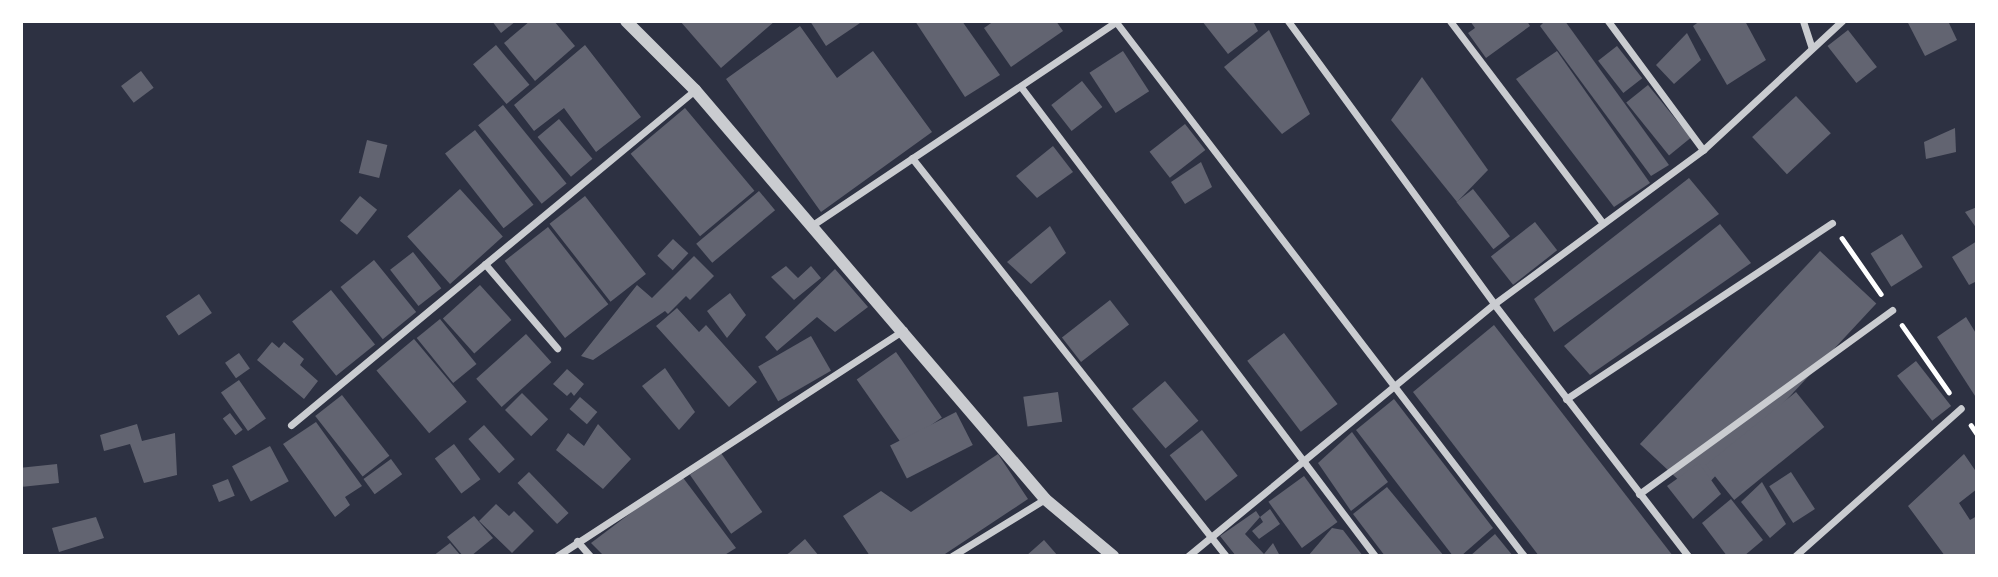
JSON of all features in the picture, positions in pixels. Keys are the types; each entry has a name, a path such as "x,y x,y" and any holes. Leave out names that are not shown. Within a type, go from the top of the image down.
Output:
{"street":[{"path":"626,21 695,90 811,226 904,329 1045,499 1112,556"},
{"path":"1288,21 1494,304 1688,556"},
{"path":"1450,21 1603,223"},
{"path":"1608,21 1703,150"},
{"path":"1803,21 1812,48"},
{"path":"1188,556 1494,304 1703,150 1842,21"},
{"path":"811,226 1116,22 1524,556"},
{"path":"1021,87 1375,556"},
{"path":"292,425 695,90"},
{"path":"912,158 1226,556"},
{"path":"1566,399 1832,223"},
{"path":"485,264 557,348"},
{"path":"1639,494 1892,310"},
{"path":"556,556 904,329"},
{"path":"1795,556 1961,408"},
{"path":"952,556 1045,499"},
{"path":"577,541 590,556"}],"building":[{"path":"492,21 516,21 501,33"},
{"path":"530,21 554,21 575,46 535,81 504,43"},
{"path":"680,21 775,21 721,68"},
{"path":"810,21 863,21 826,46"},
{"path":"915,21 962,21 1000,75 965,97"},
{"path":"994,21 1056,21 1063,31 1011,67 984,28"},
{"path":"1202,21 1253,21 1258,31 1228,54"},
{"path":"1470,21 1527,21 1530,26 1486,58 1468,33 1475,28"},
{"path":"1545,21 1565,21 1669,165 1651,176 1540,26"},
{"path":"1700,21 1745,21 1766,60 1727,85 1693,26"},
{"path":"1907,21 1948,21 1957,40 1925,56"},
{"path":"800,26 837,78 873,51 932,132 821,212 726,79"},
{"path":"1269,30 1310,114 1282,134 1224,67"},
{"path":"1848,30 1877,67 1856,83 1828,46"},
{"path":"1687,33 1701,60 1674,84 1656,65"},
{"path":"496,45 529,85 506,104 473,64"},
{"path":"585,45 641,117 596,152 564,108 534,131 514,105"},
{"path":"1617,46 1642,78 1623,93 1598,61"},
{"path":"1123,51 1149,91 1116,113 1089,73"},
{"path":"1557,51 1650,183 1614,207 1516,79"},
{"path":"141,71 154,88 134,103 121,86"},
{"path":"1422,77 1488,170 1457,202 1391,120"},
{"path":"1082,81 1102,107 1072,131 1051,105"},
{"path":"1648,85 1691,138 1669,155 1626,103"},
{"path":"1796,96 1831,133 1787,174 1752,137"},
{"path":"503,105 567,183 542,204 478,125"},
{"path":"685,108 754,191 700,236 631,154"},
{"path":"559,119 592,159 571,177 538,137"},
{"path":"1185,124 1205,150 1170,178 1150,152"},
{"path":"1955,128 1956,152 1926,159 1924,142"},
{"path":"475,130 533,205 504,228 445,153"},
{"path":"367,140 387,145 379,178 359,173"},
{"path":"1053,146 1073,172 1037,198 1016,176"},
{"path":"1201,162 1212,187 1185,204 1171,182"},
{"path":"1689,178 1719,214 1554,332 1534,299"},
{"path":"460,189 503,237 450,284 407,237"},
{"path":"1473,189 1510,236 1493,249 1456,202"},
{"path":"759,191 775,210 712,263 696,244"},
{"path":"360,196 377,210 357,235 340,221"},
{"path":"585,196 646,274 610,302 550,224"},
{"path":"1977,207 1977,229 1965,212"},
{"path":"1535,222 1557,250 1513,285 1491,256"},
{"path":"1720,224 1751,263 1590,375 1564,346"},
{"path":"1050,226 1066,253 1031,284 1007,262"},
{"path":"548,227 608,304 565,338 505,261"},
{"path":"1902,234 1923,267 1891,287 1871,254"},
{"path":"673,239 688,253 673,270 657,256"},
{"path":"1977,241 1977,281 1969,285 1952,257"},
{"path":"1820,251 1876,304 1696,497 1640,444"},
{"path":"413,252 441,288 418,306 390,270"},
{"path":"694,256 714,276 690,300 686,296 668,314 665,311 593,360 581,356 637,285 652,298"},
{"path":"374,260 416,312 383,339 341,287"},
{"path":"786,266 798,278 811,266 821,278 794,300 771,277"},
{"path":"835,269 868,307 835,332 817,317 777,351 765,337"},
{"path":"480,285 511,320 474,353 443,318"},
{"path":"331,290 375,344 336,376 292,321"},
{"path":"730,293 746,315 727,338 707,311"},
{"path":"199,294 212,313 179,335 166,316"},
{"path":"1110,300 1129,324 1081,362 1062,338"},
{"path":"677,308 699,332 706,325 757,382 729,407 656,326"},
{"path":"1966,317 1977,335 1977,399 1937,337"},
{"path":"440,319 477,364 453,383 417,338"},
{"path":"1494,325 1673,556 1539,556 1413,392"},
{"path":"1284,333 1338,404 1301,432 1247,361"},
{"path":"526,334 551,362 502,407 476,379"},
{"path":"811,336 831,371 778,401 758,366"},
{"path":"414,339 467,402 429,433 376,370"},
{"path":"272,342 279,348 284,342 304,359 300,365 318,381 304,399 257,360"},
{"path":"896,352 942,418 903,445 857,380"},
{"path":"239,353 250,369 236,378 225,363"},
{"path":"1916,361 1951,406 1932,421 1897,376"},
{"path":"665,368 695,412 679,430 642,386"},
{"path":"567,369 584,384 574,396 571,392 567,396 553,384"},
{"path":"239,380 266,419 248,431 221,393"},
{"path":"1165,381 1198,421 1165,448 1132,409"},
{"path":"1058,392 1062,422 1028,427 1023,397"},
{"path":"1796,392 1824,427 1734,500 1706,465"},
{"path":"522,393 548,419 531,436 505,410"},
{"path":"342,395 389,456 363,477 315,416"},
{"path":"580,397 597,412 587,424 570,409"},
{"path":"1394,399 1493,528 1461,556 1453,556 1356,430"},
{"path":"956,412 973,445 907,479 890,446"},
{"path":"230,413 243,430 235,435 223,418"},
{"path":"316,422 362,486 345,497 350,505 335,517 283,444"},
{"path":"137,424 142,441 175,433 177,475 144,483 130,444 104,451 100,435"},
{"path":"598,424 631,459 603,489 556,450 568,433 584,446"},
{"path":"484,425 515,459 499,473 468,439"},
{"path":"1202,430 1238,476 1205,501 1170,455"},
{"path":"1352,432 1388,482 1351,511 1318,463"},
{"path":"454,444 480,479 461,494 435,458"},
{"path":"270,446 289,481 251,502 232,466"},
{"path":"721,453 762,512 731,534 690,475"},
{"path":"998,454 1028,499 942,556 870,556 843,516 881,491 911,512"},
{"path":"1964,454 1977,473 1977,489 1959,503 1970,520 1977,516 1977,555 1945,556 1908,506"},
{"path":"391,459 402,474 375,494 363,479"},
{"path":"1699,463 1721,494 1693,519 1667,486"},
{"path":"57,464 59,483 23,487 21,468"},
{"path":"529,472 569,513 557,524 517,483"},
{"path":"1791,472 1815,509 1793,523 1769,486"},
{"path":"681,475 736,548 723,556 604,556 591,543"},
{"path":"1304,476 1338,522 1302,548 1268,502"},
{"path":"228,479 235,496 219,502 212,485"},
{"path":"1762,482 1786,524 1770,538 1741,502"},
{"path":"1387,487 1444,556 1385,556 1353,514"},
{"path":"1731,499 1763,540 1744,556 1727,556 1702,523"},
{"path":"496,504 509,516 514,511 534,531 512,553 479,521"},
{"path":"1270,509 1280,524 1259,539 1252,531 1263,522 1260,517"},
{"path":"1256,511 1260,517 1245,534 1264,554 1273,543 1280,556 1236,556 1220,536"},
{"path":"474,516 493,538 471,556 463,556 447,537"},
{"path":"96,517 104,538 59,552 52,528"},
{"path":"1332,528 1343,530 1363,556 1308,556"},
{"path":"1495,534 1513,556 1470,556"},
{"path":"805,539 819,556 784,556 789,553"},
{"path":"1044,540 1058,556 1026,556"},
{"path":"450,543 461,556 433,556"}]}
